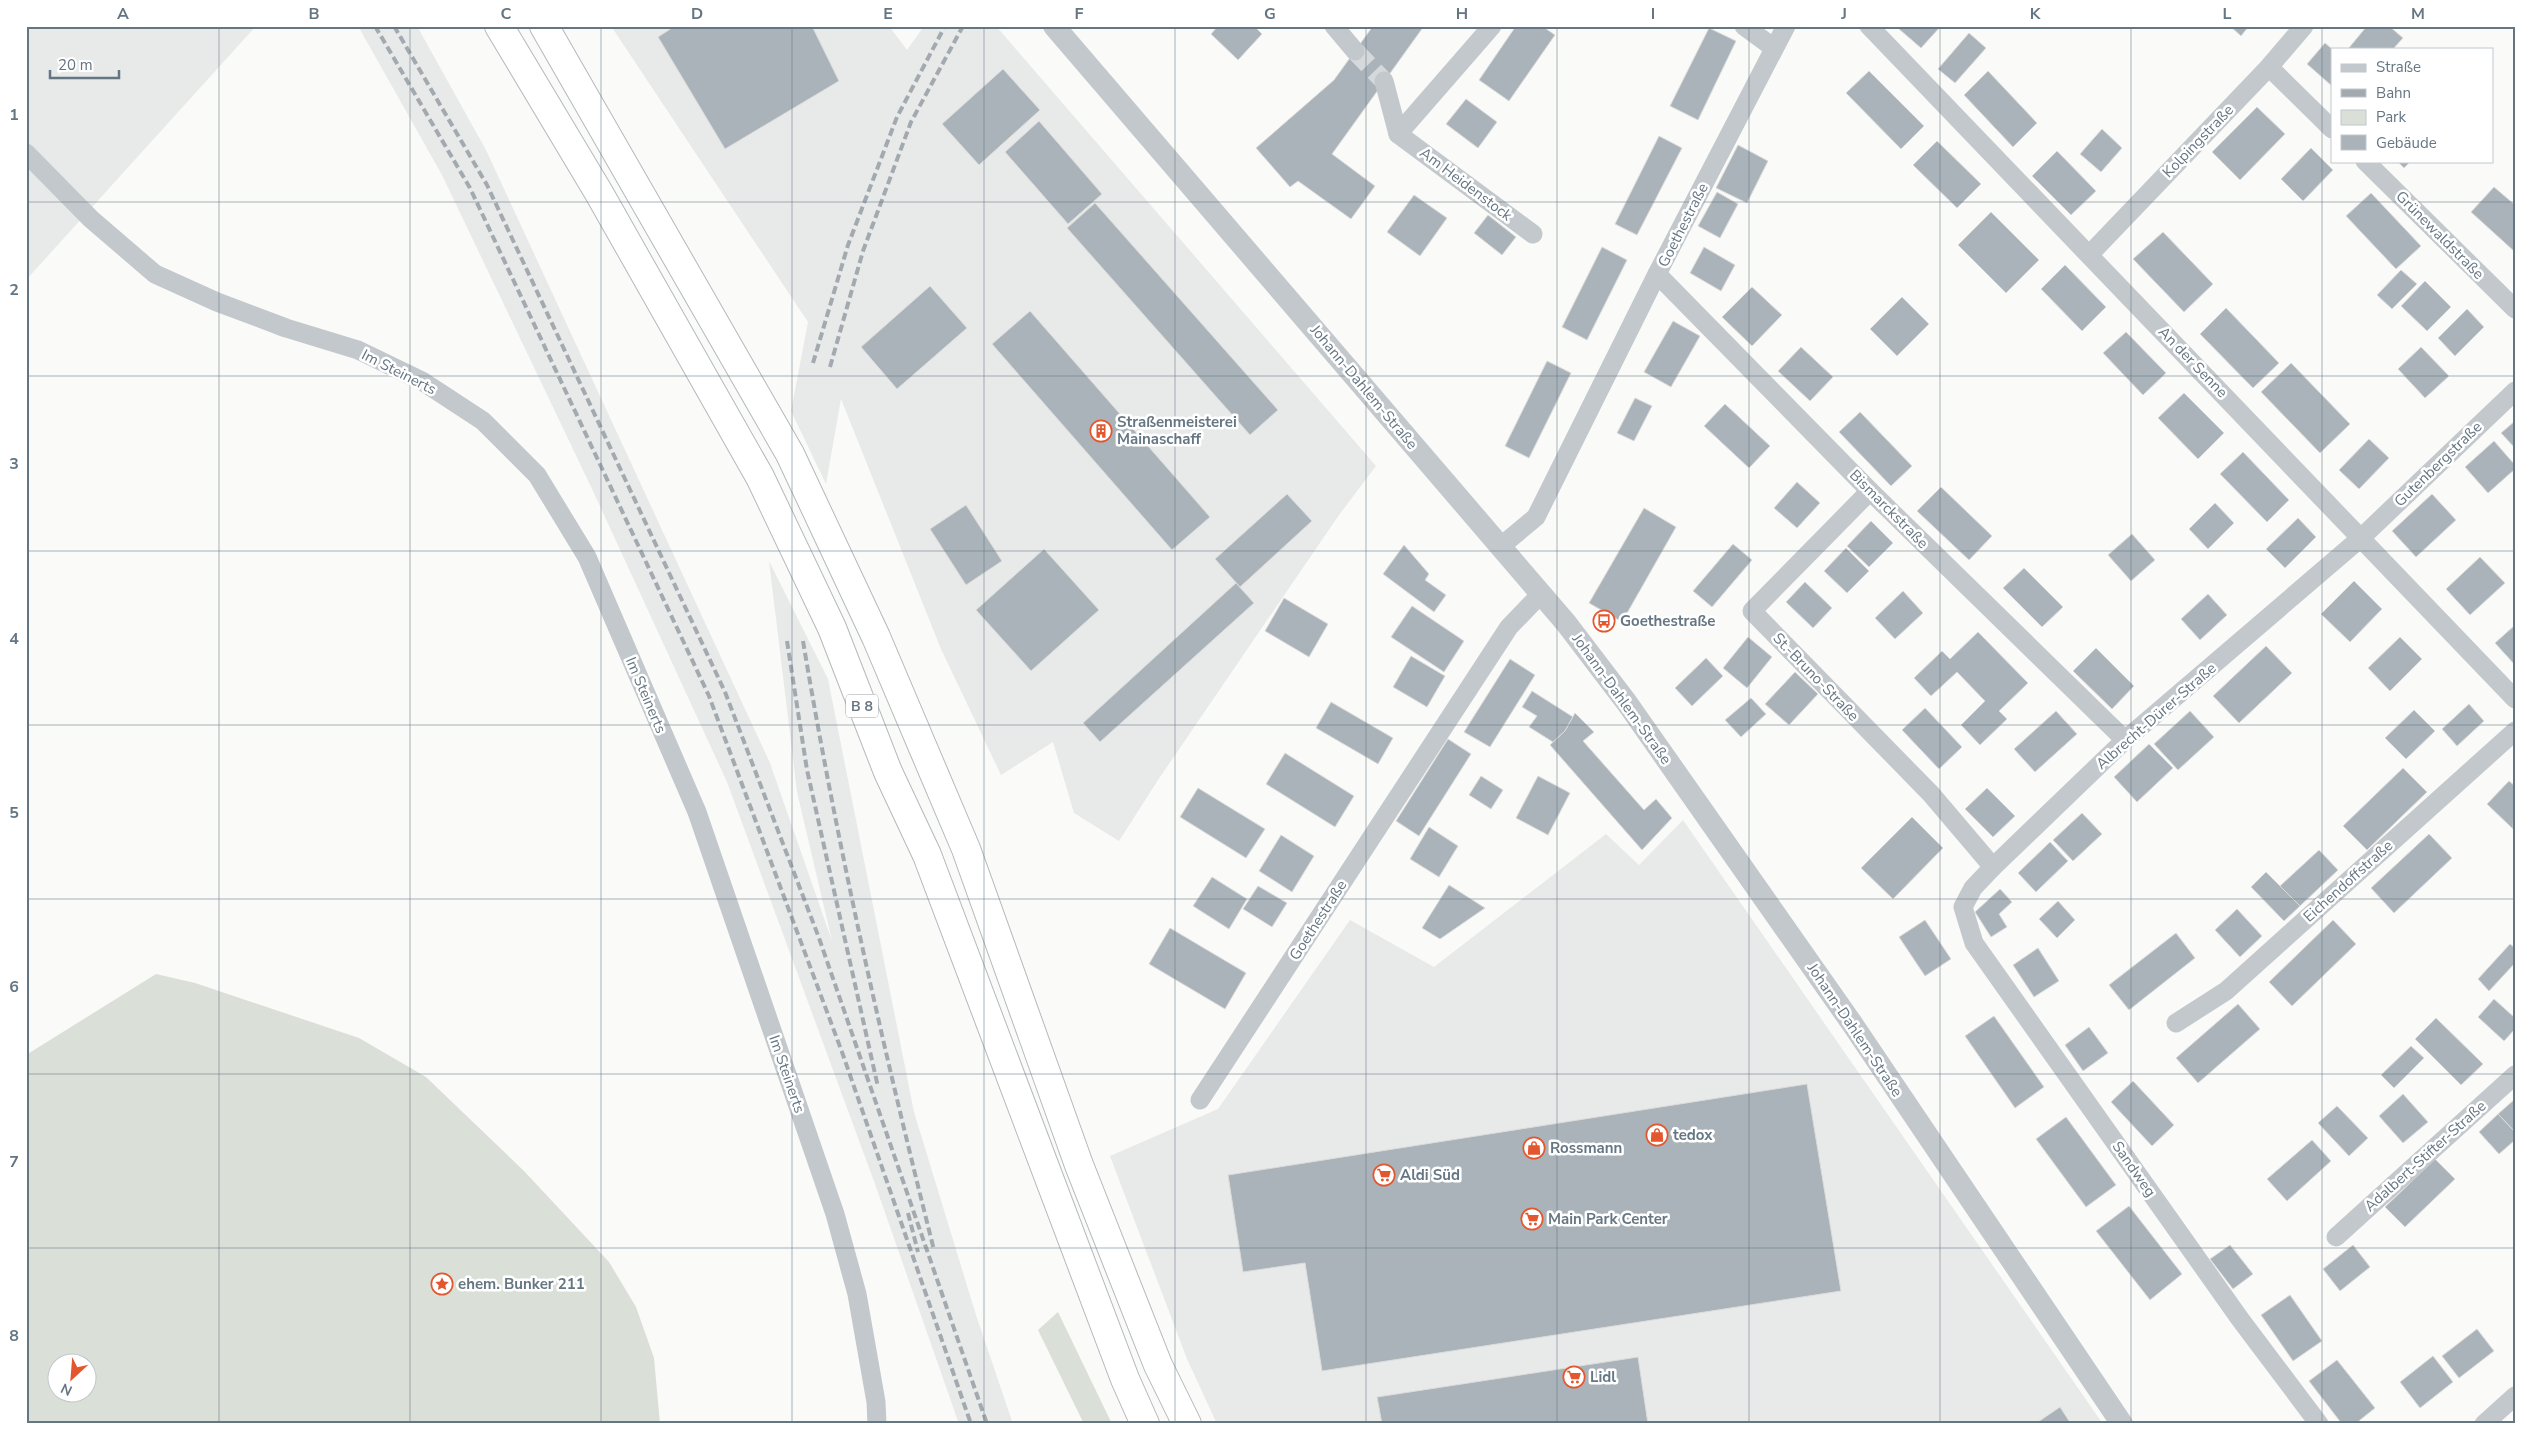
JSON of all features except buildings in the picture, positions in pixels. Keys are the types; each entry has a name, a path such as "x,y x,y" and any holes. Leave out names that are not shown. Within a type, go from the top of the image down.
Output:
{"highway":[{"name":"B 8","path":"499,26 599,193 760,477 832,628 888,772 927,855 1125,1379 1145,1424"},
{"name":"B 8","path":"544,26 790,454 876,637 966,849 1079,1165 1158,1365 1187,1424"}],"street":[{"name":"Johann-Dahlem-Straße","path":"1054,26 1566,623 1627,703 1830,993 2122,1424"},
{"path":"1334,26 1355,50"},
{"path":"1398,134 1492,26"},
{"path":"1744,26 1774,48"},
{"name":"Goethestraße","path":"1500,547 1536,517 1657,274 1786,26"},
{"name":"An der Senne","path":"1869,26 2362,537 2515,699"},
{"name":"Kolpingstraße","path":"2089,255 2269,67 2304,26"},
{"path":"2269,67 2331,128"},
{"path":"1384,81 1398,134"},
{"name":"Am Heidenstock","path":"1398,134 1533,234"},
{"name":"Im Steinerts","path":"26,154 91,219 155,274 216,302 286,328 358,350 422,381 483,421 537,475 586,557 697,812 836,1214 857,1294 876,1402 877,1424"},
{"name":"Grünewaldstraße","path":"2366,162 2515,309"},
{"name":"Bismarckstraße","path":"1657,274 1870,490 2125,740"},
{"name":"Gutenbergstraße","path":"2362,537 2515,391"},
{"name":"St.-Bruno-Straße","path":"1870,490 1752,612 1931,794 1993,867"},
{"name":"Albrecht-Dürer-Straße","path":"1963,907 1973,888 1993,867 2125,740 2362,537"},
{"name":"Goethestraße","path":"1200,1100 1509,627 1541,594"},
{"name":"Eichendoffstraße","path":"2176,1024 2226,991 2515,731"},
{"name":"Sandweg","path":"1963,907 1974,943 2240,1319 2319,1424"},
{"name":"Adalbert-Stifter-Straße","path":"2336,1237 2515,1075"},
{"path":"2484,1424 2515,1396"}],"shaded area":[{"path":"26,26 256,26 26,280"},
{"path":"358,26 417,26 486,150 770,763 832,941 797,792 769,561 828,679 914,1112 976,1315 1013,1424 959,1424 875,1184 727,782 593,491 442,175"},
{"path":"611,26 889,26 907,50 924,26 996,26 1376,466 1339,515 1158,780 1119,841 1074,813 1053,742 1001,775 941,649 841,399 826,484 791,411 808,322"},
{"path":"1683,820 2103,1424 1217,1424 1187,1359 1110,1156 1218,1109 1350,920 1434,967 1606,834 1639,865"}],"green space":[{"path":"156,974 195,983 359,1038 426,1077 524,1171 609,1262 636,1307 654,1358 660,1424 26,1424 26,1055"},
{"path":"1058,1312 1112,1424 1084,1424 1038,1330"}],"tunnel":[{"path":"1355,51 1384,81"}],"railway":[{"path":"375,26 470,188 709,696 842,1052 971,1424"},
{"path":"394,26 487,185 725,692 819,938 987,1424"},
{"path":"813,363 848,245 897,117 945,26"},
{"path":"830,367 863,251 911,122 963,26"},
{"path":"787,641 807,770 878,1087"},
{"path":"803,641 816,717 862,946 934,1250"},
{"path":"908,1213 918,1252"}],"place":[{"name":"Straßenmeisterei Mainaschaff","path":"1101,431"},
{"name":"Goethestraße","path":"1604,621"},
{"name":"tedox","path":"1657,1135"},
{"name":"Rossmann","path":"1534,1148"},
{"name":"Aldi Süd","path":"1384,1175"},
{"name":"Main Park Center","path":"1532,1219"},
{"name":"ehem. Bunker 211","path":"442,1284"},
{"name":"Lidl","path":"1574,1377"}]}
